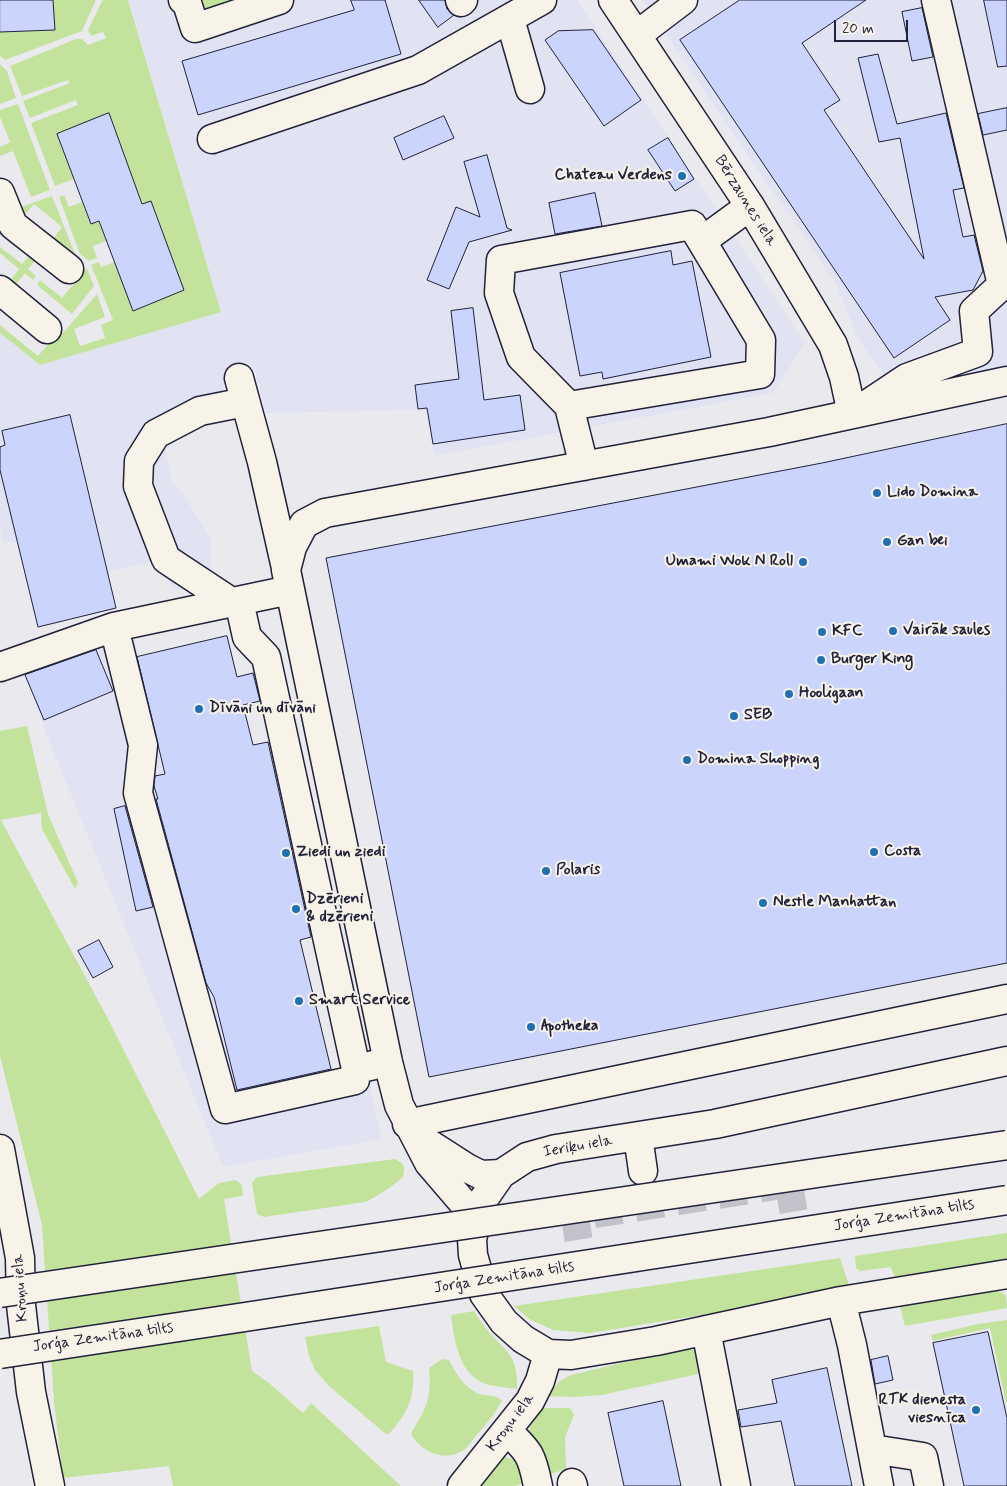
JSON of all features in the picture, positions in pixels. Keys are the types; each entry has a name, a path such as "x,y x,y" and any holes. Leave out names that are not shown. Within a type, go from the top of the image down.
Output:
{"street":[{"path":"183,0 187,3 196,28 279,0"},
{"path":"212,139 418,70 542,0"},
{"name":"Bērzaunes iela","path":"612,0 750,206 833,345 844,377 852,414"},
{"path":"637,35 683,0"},
{"path":"852,414 907,378 978,352 974,311 1004,285 936,0"},
{"path":"510,19 530,89"},
{"path":"702,241 750,206"},
{"path":"3,211 13,225 69,268"},
{"path":"569,406 760,374 762,340 692,225 501,260 499,293 521,357 569,406 584,466"},
{"path":"0,290 47,329"},
{"path":"288,580 292,547 304,524 325,513 769,432 1007,381"},
{"path":"114,627 142,745 138,793 225,1109 355,1080 356,1069 266,656 247,637 235,602 166,559 138,486 139,461 156,434 242,390 262,462 288,580 398,1105 430,1163 476,1219"},
{"path":"0,667 114,627 235,602 288,580"},
{"path":"410,1128 1007,999"},
{"name":"Ieriķu iela","path":"1007,1061 714,1124 556,1149 527,1157 501,1174 483,1200 476,1219 472,1239 473,1255 484,1294 504,1322 523,1339 548,1354 571,1355 656,1341 841,1300 1007,1274"},
{"path":"356,1069 388,1062"},
{"path":"410,1128 467,1168 481,1175 501,1174"},
{"path":"638,1136 642,1171"},
{"path":"0,1293 1007,1145"},
{"name":"Kroņu iela","path":"0,1150 20,1258 21,1305 31,1392 50,1486"},
{"name":"Jorģa Zemitāna tilts","path":"0,1354 1007,1200"},
{"path":"841,1300 852,1345 879,1486"},
{"path":"706,1330 736,1486"},
{"name":"Kroņu iela","path":"462,1486 507,1431 534,1393 548,1354"},
{"path":"507,1431 522,1445 532,1459 538,1486"},
{"path":"872,1449 923,1458 929,1486"}],"shaded area":[{"path":"129,0 577,0 805,343 773,393 434,456 426,410 266,413 255,370 222,387 223,417 202,420 174,438 166,451 171,480 183,494 211,539 211,575 200,582 176,591 153,562 108,572 116,608 38,627 17,542 4,543 0,529 0,333 40,365 221,312"},
{"path":"642,0 1007,0 1007,371 895,395 893,387 858,339 836,284"},
{"path":"135,639 165,774 153,778 198,968 214,997 237,1093 364,1062 382,1139 223,1167 45,731 25,674 94,646"}],"green space":[{"path":"53,0 96,0 82,31 5,60 0,55 0,32 54,30"},
{"path":"104,0 128,0 221,312 40,365 0,333 0,325 38,356 59,331 63,333 97,294 105,317 74,329 80,346 105,338 101,325 113,320 91,265 99,262 101,267 115,262 133,310 184,290 151,201 142,204 109,113 57,134 74,179 55,186 31,123 78,105 76,100 30,118 23,101 70,83 68,80 22,96 10,66 76,39 82,39 88,45 106,38 103,32 91,36 88,30"},
{"path":"190,0 244,0 203,13"},
{"path":"0,64 7,71 16,98 0,104"},
{"path":"18,104 50,190 31,197 13,151 0,156 0,147 10,142 0,117 0,110"},
{"path":"64,195 69,207 82,202 91,224 99,221 106,241 93,246 97,258 89,261 80,254 59,197"},
{"path":"52,196 75,254 73,256 52,240 62,227 34,204 25,215 18,208"},
{"path":"0,247 22,264 32,253 38,258 28,269 36,276 33,280 25,273 15,286 9,282 19,269 0,253"},
{"path":"87,268 94,286 72,314 37,285 40,280 62,298"},
{"path":"27,726 48,814 78,883 75,889 42,829 41,813 1,820 107,1017 199,1199 219,1183 236,1180 242,1185 243,1196 224,1199 252,1371 269,1383 303,1413 311,1403 401,1486 173,1486 169,1466 63,1478 54,1402 42,1225 0,1056 0,731"},
{"path":"395,1159 403,1164 403,1176 386,1190 365,1202 264,1217 257,1214 252,1183 257,1177"},
{"path":"1007,1233 1007,1260 895,1278 891,1267 860,1271 856,1268 855,1256"},
{"path":"840,1258 849,1285 720,1312 590,1333 553,1330 529,1319 514,1306"},
{"path":"994,1289 1006,1295 1007,1308 905,1326 899,1303"},
{"path":"474,1311 514,1362 517,1389 480,1382 464,1366 458,1350 451,1315"},
{"path":"1007,1320 1006,1403 990,1328 933,1341 931,1335 978,1324"},
{"path":"379,1326 386,1362 413,1371 411,1398 401,1420 389,1434 386,1434 329,1386 315,1370 309,1356 305,1337"},
{"path":"685,1348 701,1355 707,1372 602,1395 575,1397 546,1396 560,1381 571,1375"},
{"path":"442,1359 449,1360 460,1379 472,1390 480,1394 496,1397 502,1401 467,1447 457,1454 449,1456 434,1454 427,1450 411,1434 421,1417 429,1396 429,1368"},
{"path":"539,1408 570,1408 574,1415 565,1437 566,1469 545,1476 529,1435 531,1421"},
{"path":"504,1457 520,1464 530,1481 515,1486 479,1486 497,1463"}],"building":[{"path":"0,0 53,0 55,30 0,32"},
{"path":"351,0 385,0 401,54 198,115 182,61 354,10"},
{"path":"419,0 445,0 447,9 454,15 438,27"},
{"path":"740,0 866,0 802,43 840,100 824,110 924,259 900,138 879,142 858,58 878,54 897,124 946,113 964,188 953,190 963,237 974,235 983,271 973,290 935,297 950,320 894,358 680,40"},
{"path":"984,0 1007,0 1007,66 998,67"},
{"path":"922,8 933,57 912,61 902,12"},
{"path":"593,30 641,100 604,126 545,40 558,31"},
{"path":"1007,108 1007,130 983,135 978,114"},
{"path":"109,113 142,204 151,201 184,290 133,311 99,221 91,224 57,134"},
{"path":"444,116 454,138 403,160 394,138"},
{"path":"668,138 694,179 675,191 648,150"},
{"path":"487,155 507,228 512,230 469,242 449,289 427,280 456,207 480,217 464,162"},
{"path":"595,193 602,226 555,234 549,203"},
{"path":"671,251 673,265 692,261 711,357 603,379 602,372 580,376 560,273"},
{"path":"473,308 484,400 520,395 525,430 433,444 427,408 418,409 415,385 459,379 451,311"},
{"path":"70,415 116,608 38,627 0,470 0,447 5,445 2,431"},
{"name":"Domina Shopping","path":"1007,424 1007,963 429,1077 326,558 822,463"},
{"path":"227,636 237,677 253,673 260,701 243,705 253,745 268,742 311,937 300,940 331,1069 237,1090 214,997 206,983 156,799 158,799 154,786 155,776 165,774 137,657"},
{"path":"96,650 113,691 44,720 25,675"},
{"path":"125,806 153,907 136,911 114,809"},
{"path":"99,940 113,967 93,978 78,951"},
{"name":"RTK dienesta viesnīca","path":"988,1332 1007,1418 1007,1486 964,1486 933,1343"},
{"path":"888,1356 893,1380 875,1384 871,1360"},
{"path":"827,1368 852,1486 795,1486 781,1421 741,1427 738,1410 777,1403 772,1380"},
{"path":"663,1401 681,1486 624,1486 608,1413"}],"tunnel":[{"path":"789,1184 797,1233 583,1267 575,1217 789,1184"}],"place":[{"name":"Chateau Verdens","path":"682,176"},
{"name":"Lido Domina","path":"877,493"},
{"name":"Gan bei","path":"887,542"},
{"name":"Umami Wok N Roll","path":"803,562"},
{"name":"Vairāk saules","path":"893,631"},
{"name":"KFC","path":"822,632"},
{"name":"Burger King","path":"821,660"},
{"name":"Hooligaan","path":"789,694"},
{"name":"Dīvāni un dīvāni","path":"199,709"},
{"name":"SEB","path":"734,716"},
{"name":"Domina Shopping","path":"687,760"},
{"name":"Costa","path":"874,852"},
{"name":"Ziedi un ziedi","path":"286,853"},
{"name":"Polaris","path":"546,871"},
{"name":"Nestle Manhattan","path":"763,903"},
{"name":"Dzērieni & dzērieni","path":"296,909"},
{"name":"Smart Service","path":"299,1001"},
{"name":"Apotheka","path":"531,1027"},
{"name":"RTK dienesta viesnīca","path":"976,1410"}]}
